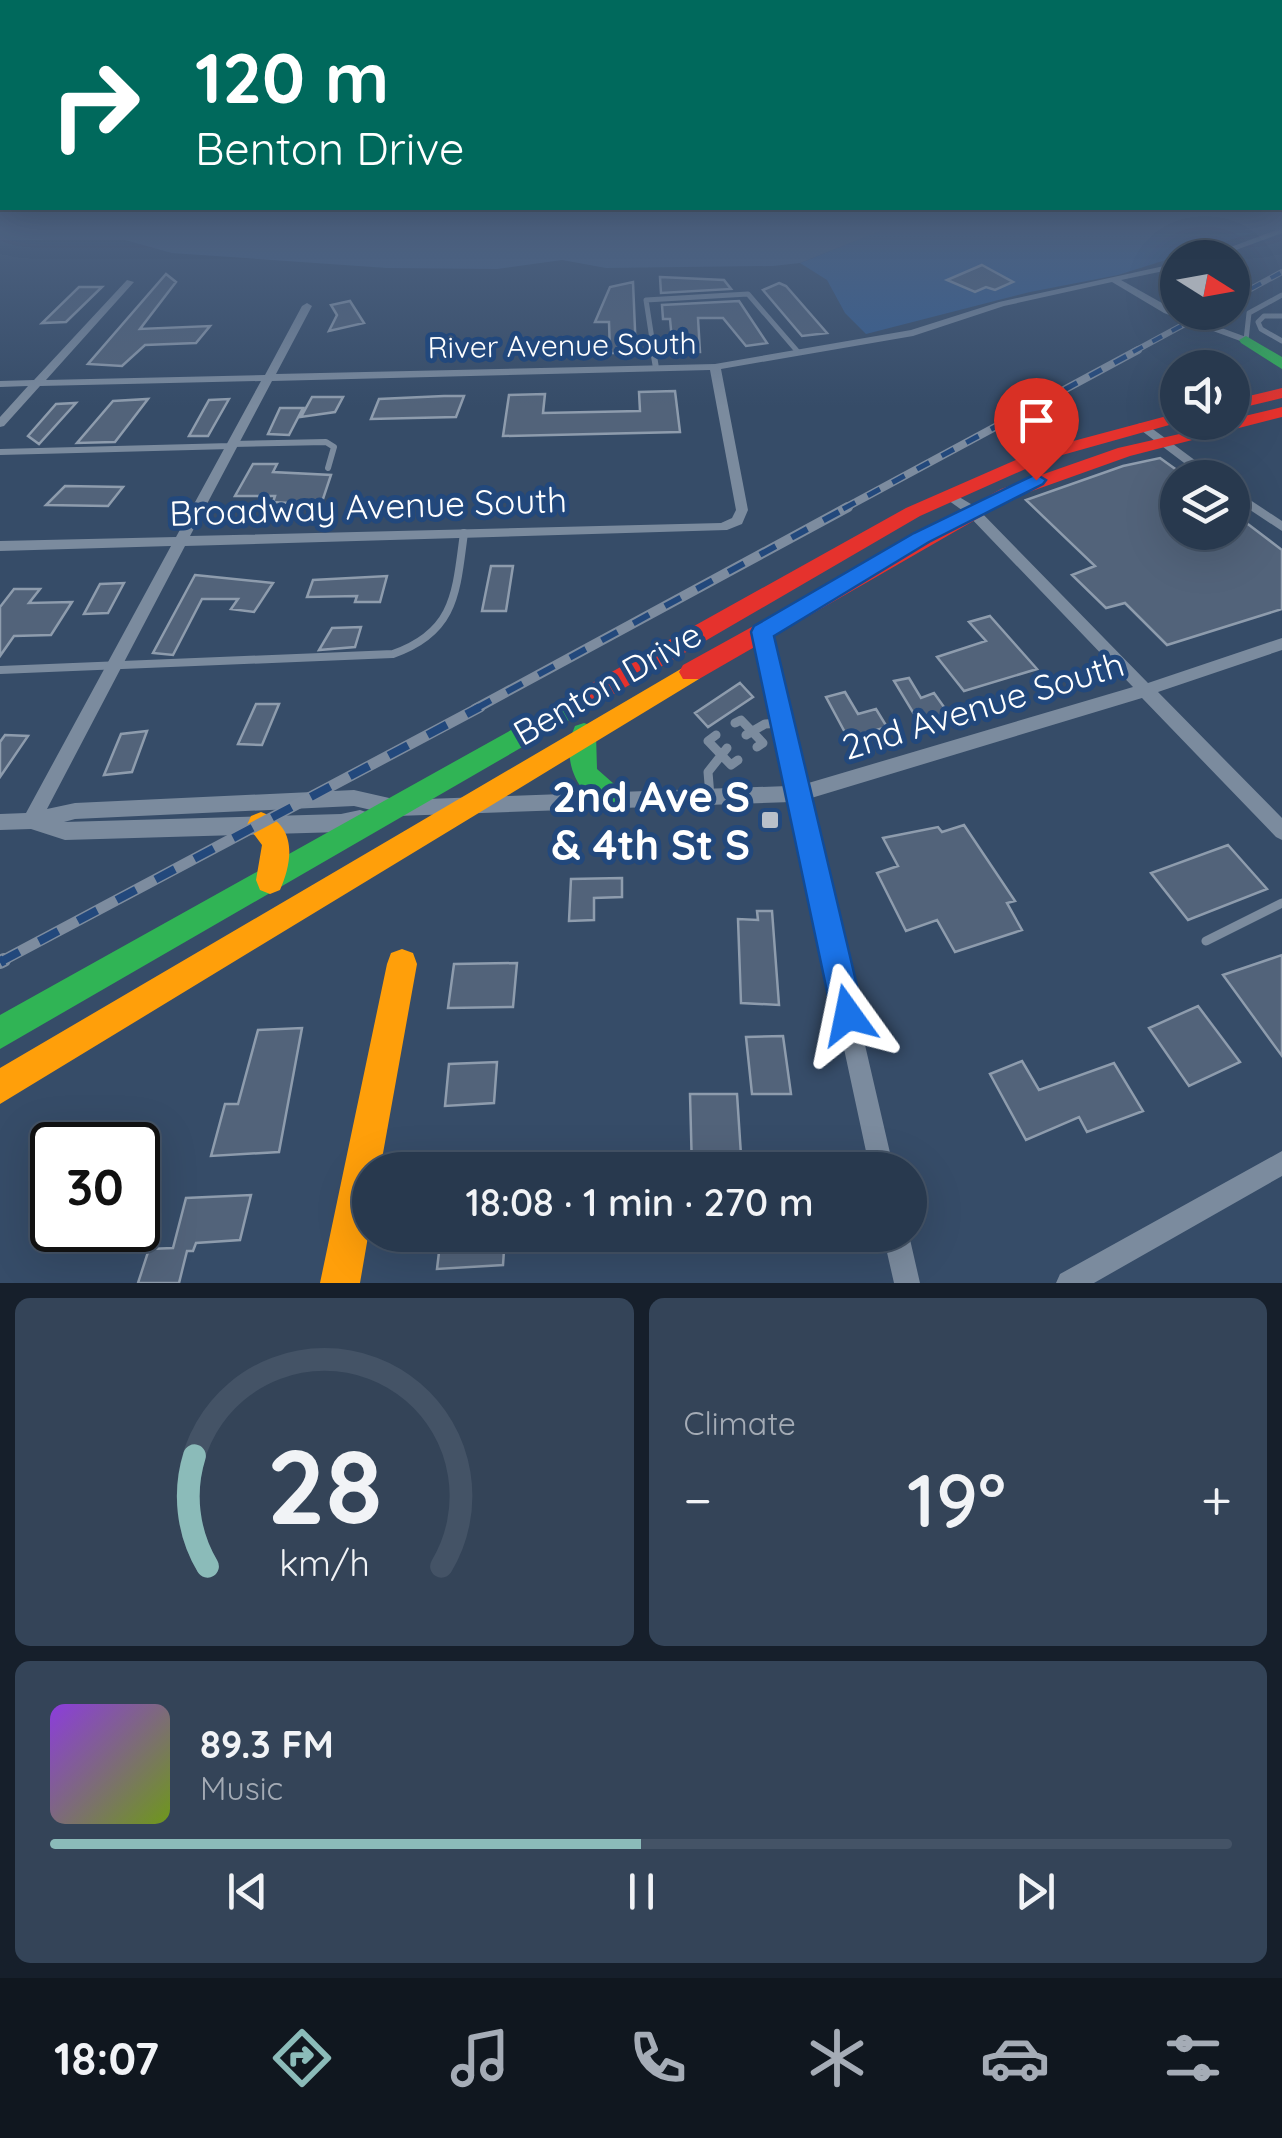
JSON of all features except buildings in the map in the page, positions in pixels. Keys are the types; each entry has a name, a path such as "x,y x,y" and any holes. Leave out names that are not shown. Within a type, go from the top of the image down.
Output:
{"main road":[{"path":"1246,340 1282,364"},
{"path":"1250,401 1282,393"},
{"name":"Benton Drive","path":"0,1087 584,734 971,510 1014,488 1059,472 1282,412"},
{"name":"Benton Drive","path":"0,1033 882,529 1042,455 1160,422"},
{"path":"584,734 581,772 587,782 613,800"},
{"path":"261,825 276,840 270,880"},
{"path":"340,1283 402,964"}],"street":[{"path":"0,424 126,287"},
{"name":"River Avenue South","path":"0,384 715,367 913,332 1002,304 1087,287"},
{"path":"1127,287 1168,310 1246,340"},
{"path":"1129,287 1160,302"},
{"path":"31,821 307,306"},
{"path":"1223,330 1246,340"},
{"name":"Broadway Avenue South","path":"0,546 722,526 737,521 742,510 715,367"},
{"path":"1142,426 1188,460"},
{"path":"949,495 971,510 1282,832"},
{"path":"1250,505 1282,527"},
{"path":"762,632 878,1152"},
{"name":"2nd Avenue South","path":"0,822 31,821 75,811 339,799 397,808 799,794 1146,690 1282,644"},
{"name":"2nd Avenue South","path":"31,821 66,830 341,823 397,808"},
{"path":"1069,1283 1281,1166"},
{"path":"900,1252 907,1283"}],"lane":[{"path":"656,368 646,300 748,294 798,352"},
{"path":"1246,340 1249,313 1282,295"},
{"path":"1282,316 1264,316 1258,322 1282,341"},
{"path":"0,452 326,442 334,447 328,468"},
{"path":"0,670 393,654 418,648 439,633 450,610 464,534"},
{"path":"736,724 741,720 749,733 764,743 757,747"},
{"path":"749,733 765,724 782,723"},
{"path":"716,735 708,741 724,751 731,765 738,760"},
{"path":"710,797 708,772 724,751"},
{"path":"1206,941 1279,908"}],"shaded area":[{"path":"831,287 1057,287 1030,292 866,334 845,313"}],"railway":[{"path":"1250,289 1254,287"},
{"path":"1133,352 1174,330"},
{"path":"843,509 1138,350"},
{"path":"475,709 848,507"},
{"path":"4,960 0,962 480,707"}],"traffic: fast":[{"path":"1246,340 1282,364"},
{"path":"0,1033 574,705"},
{"path":"584,734 584,774 613,800"}],"traffic: slow":[{"path":"0,1087 691,672"},
{"path":"261,825 276,840 277,856 270,880"},
{"path":"340,1283 402,964"}],"traffic: jam":[{"path":"1250,401 1282,393"},
{"path":"691,672 1008,493 1124,452 1282,412"},
{"path":"574,705 913,512 1042,455 1160,423"}],"place":[{"name":"2nd Ave S & 4th St S","path":"770,820"}],"route":[{"path":"848,1015 762,632 922,538 1036,480"}]}
